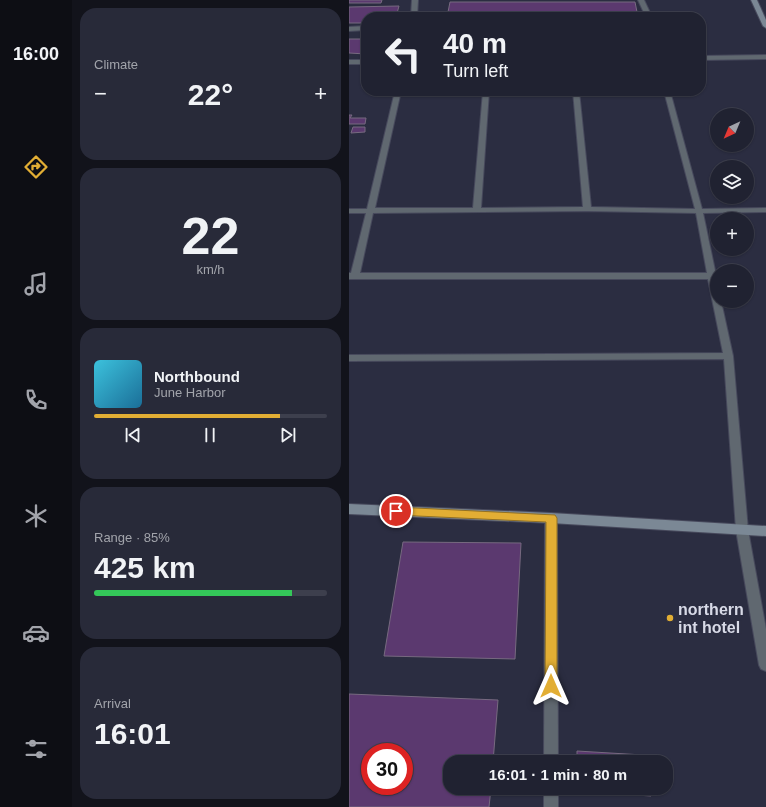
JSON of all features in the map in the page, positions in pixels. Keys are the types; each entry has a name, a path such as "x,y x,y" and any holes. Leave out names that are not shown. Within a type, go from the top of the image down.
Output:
{"street":[{"path":"414,12 415,0"},
{"path":"641,0 647,12"},
{"path":"754,0 764,17 766,26"},
{"path":"349,29 361,28"},
{"path":"706,58 766,56"},
{"path":"349,62 361,62"},
{"path":"396,96 352,276 710,276"},
{"path":"477,209 486,96"},
{"path":"576,96 587,209"},
{"path":"668,96 699,211 710,271"},
{"path":"349,210 766,210"},
{"path":"718,308 728,356 742,530 766,664"},
{"path":"349,358 728,356"},
{"path":"349,509 551,518 766,531"},
{"path":"551,518 551,755"},
{"path":"551,795 551,807"}],"building":[{"path":"349,0 382,0 381,3 349,3"},
{"path":"450,2 635,2 637,12 448,12"},
{"path":"399,6 397,12 361,12 361,23 349,23 349,7"},
{"path":"349,39 361,39 361,54 349,53"},
{"path":"349,115 352,115 350,118 366,118 365,124 349,124"},
{"path":"353,127 365,127 365,132 351,133"},
{"path":"403,542 521,543 515,659 384,656"},
{"path":"349,694 498,700 494,755 443,755 443,795 490,795 489,807 349,807"},
{"path":"577,751 643,755 577,755"}],"place":[{"name":"northern int hotel","path":"670,618"}],"route":[{"path":"396,511 551,518 551,686"}]}
